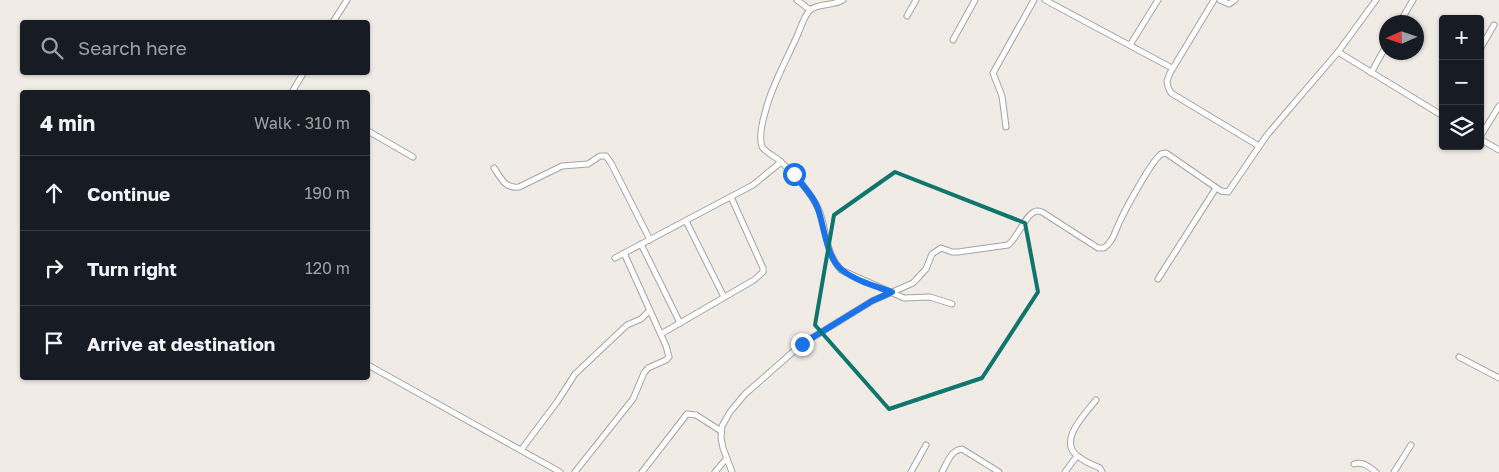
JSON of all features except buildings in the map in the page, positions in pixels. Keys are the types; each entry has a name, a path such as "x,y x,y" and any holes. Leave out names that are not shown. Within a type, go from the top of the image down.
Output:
{"street":[{"path":"335,20 347,0"},
{"path":"797,0 810,10"},
{"path":"810,10 843,0"},
{"path":"907,16 916,0"},
{"path":"953,40 975,0"},
{"path":"1006,127 1002,96 993,72 1034,0"},
{"path":"1045,0 1172,68"},
{"path":"1130,45 1158,0"},
{"path":"1214,0 1172,68 1167,81 1168,87 1171,93 1259,146"},
{"path":"1220,0 1229,4 1235,0"},
{"path":"732,472 726,459 721,431 730,412 746,394 802,344 872,301 913,283 930,263 932,254 941,248 958,252 1008,245 1014,240 1033,212 1037,211 1042,212 1098,248 1104,248 1112,240 1121,219 1150,169 1161,154 1166,153 1224,192 1232,188 1259,146 1338,52 1376,0"},
{"path":"1404,15 1413,0"},
{"path":"810,10 781,70 765,112 761,135 762,147 794,174 818,208 824,232 836,264 841,270 904,298 930,296 952,304"},
{"path":"1484,42 1494,25"},
{"path":"1338,52 1439,112"},
{"path":"1371,73 1379,59"},
{"path":"293,90 302,75"},
{"path":"1484,131 1499,106"},
{"path":"370,132 413,157"},
{"path":"1484,141 1499,150"},
{"path":"494,168 507,186 514,188 562,166 588,164 600,156 606,156 612,163 650,240"},
{"path":"615,258 753,185 781,162"},
{"path":"1158,279 1216,188"},
{"path":"661,334 754,280 763,272 763,268 731,197"},
{"path":"686,221 724,298"},
{"path":"641,244 680,323"},
{"path":"575,472 632,399 648,368 669,357 661,334 624,253"},
{"path":"521,450 557,402 575,374 627,325 641,318 649,311"},
{"path":"641,318 654,321"},
{"path":"1459,356 1499,378"},
{"path":"370,366 560,472"},
{"path":"1096,400 1070,434 1069,442 1077,456 1100,468 1102,472"},
{"path":"642,472 683,416 687,414 696,415 721,431"},
{"path":"911,472 926,445"},
{"path":"1394,472 1411,445"},
{"path":"942,472 953,454 957,450 962,449 999,472"},
{"path":"1065,472 1077,456"},
{"path":"715,472 726,459"},
{"path":"1354,464 1358,462 1364,464 1376,472"}],"highlighted area":[{"path":"895,172 1025,223 1038,292 982,378 889,409 815,325 834,215"}],"route":[{"path":"794,174 818,208 824,232 836,264 841,270 856,278 892,292 872,301 802,344"}]}
